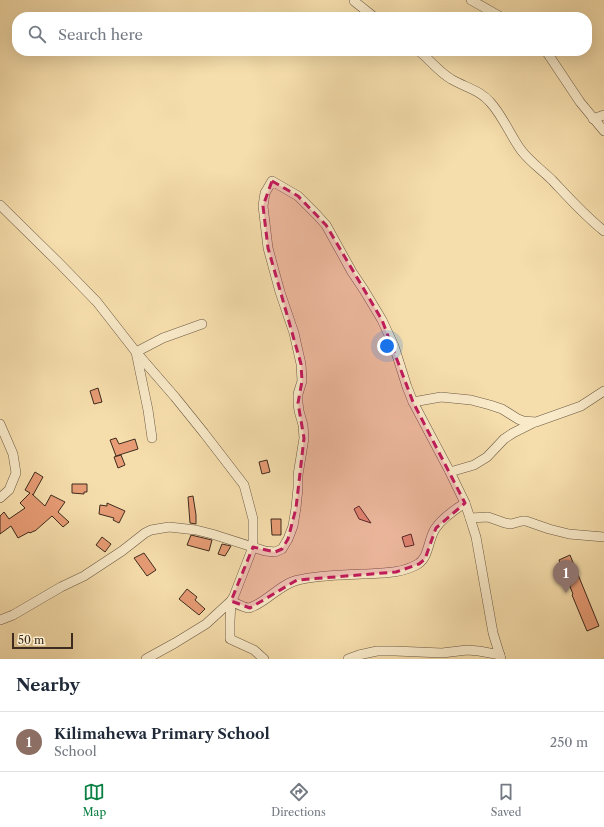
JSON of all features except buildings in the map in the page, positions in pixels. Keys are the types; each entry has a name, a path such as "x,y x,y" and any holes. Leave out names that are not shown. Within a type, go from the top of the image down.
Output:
{"street":[{"path":"471,0 492,12"},
{"path":"354,1 368,12"},
{"path":"424,56 443,74 481,94 490,101 521,150 532,163 586,216 604,231"},
{"path":"549,56 580,102 604,131"},
{"path":"593,119 604,115"},
{"path":"0,620 14,615 61,587 84,576 151,530 169,527 196,530 253,546 265,551 275,552 282,549 293,526 298,488 298,475 304,438 303,425 298,403 298,394 302,382 301,364 294,333 280,292 268,248 263,206 265,193 272,181 298,196 326,225 346,262 385,327 394,346 413,402 465,503 476,537 493,633 500,657"},
{"path":"0,205 97,302 136,352 176,397 244,484 253,519 253,546 234,596 231,601 206,624 146,659"},
{"path":"136,352 163,338 202,324"},
{"path":"136,352 152,438"},
{"path":"450,472 474,465 487,458 504,439 520,428 580,406 604,391"},
{"path":"413,402 441,397 471,400 502,409 523,421 536,422"},
{"path":"0,424 13,454 16,473 9,490 0,498"},
{"path":"231,601 250,608 264,601 286,585 297,580 341,574 396,572 419,564 424,559 429,542 436,528 444,518 465,503"},
{"path":"470,518 488,517 511,524 526,521 569,534 604,537"},
{"path":"231,601 230,638 254,650 264,659"},
{"path":"348,659 359,655 377,652 395,651 442,653 467,650 479,651 500,657"}],"highlighted area":[{"path":"272,181 298,196 326,225 382,320 413,402 465,503 436,528 425,559 419,564 396,572 297,580 250,608 231,601 253,547 275,552 282,549 288,539 296,508 304,438 298,403 302,381 301,364 268,248 263,206"}],"place":[{"name":"Kilimahewa Primary School","path":"566,593"}]}
